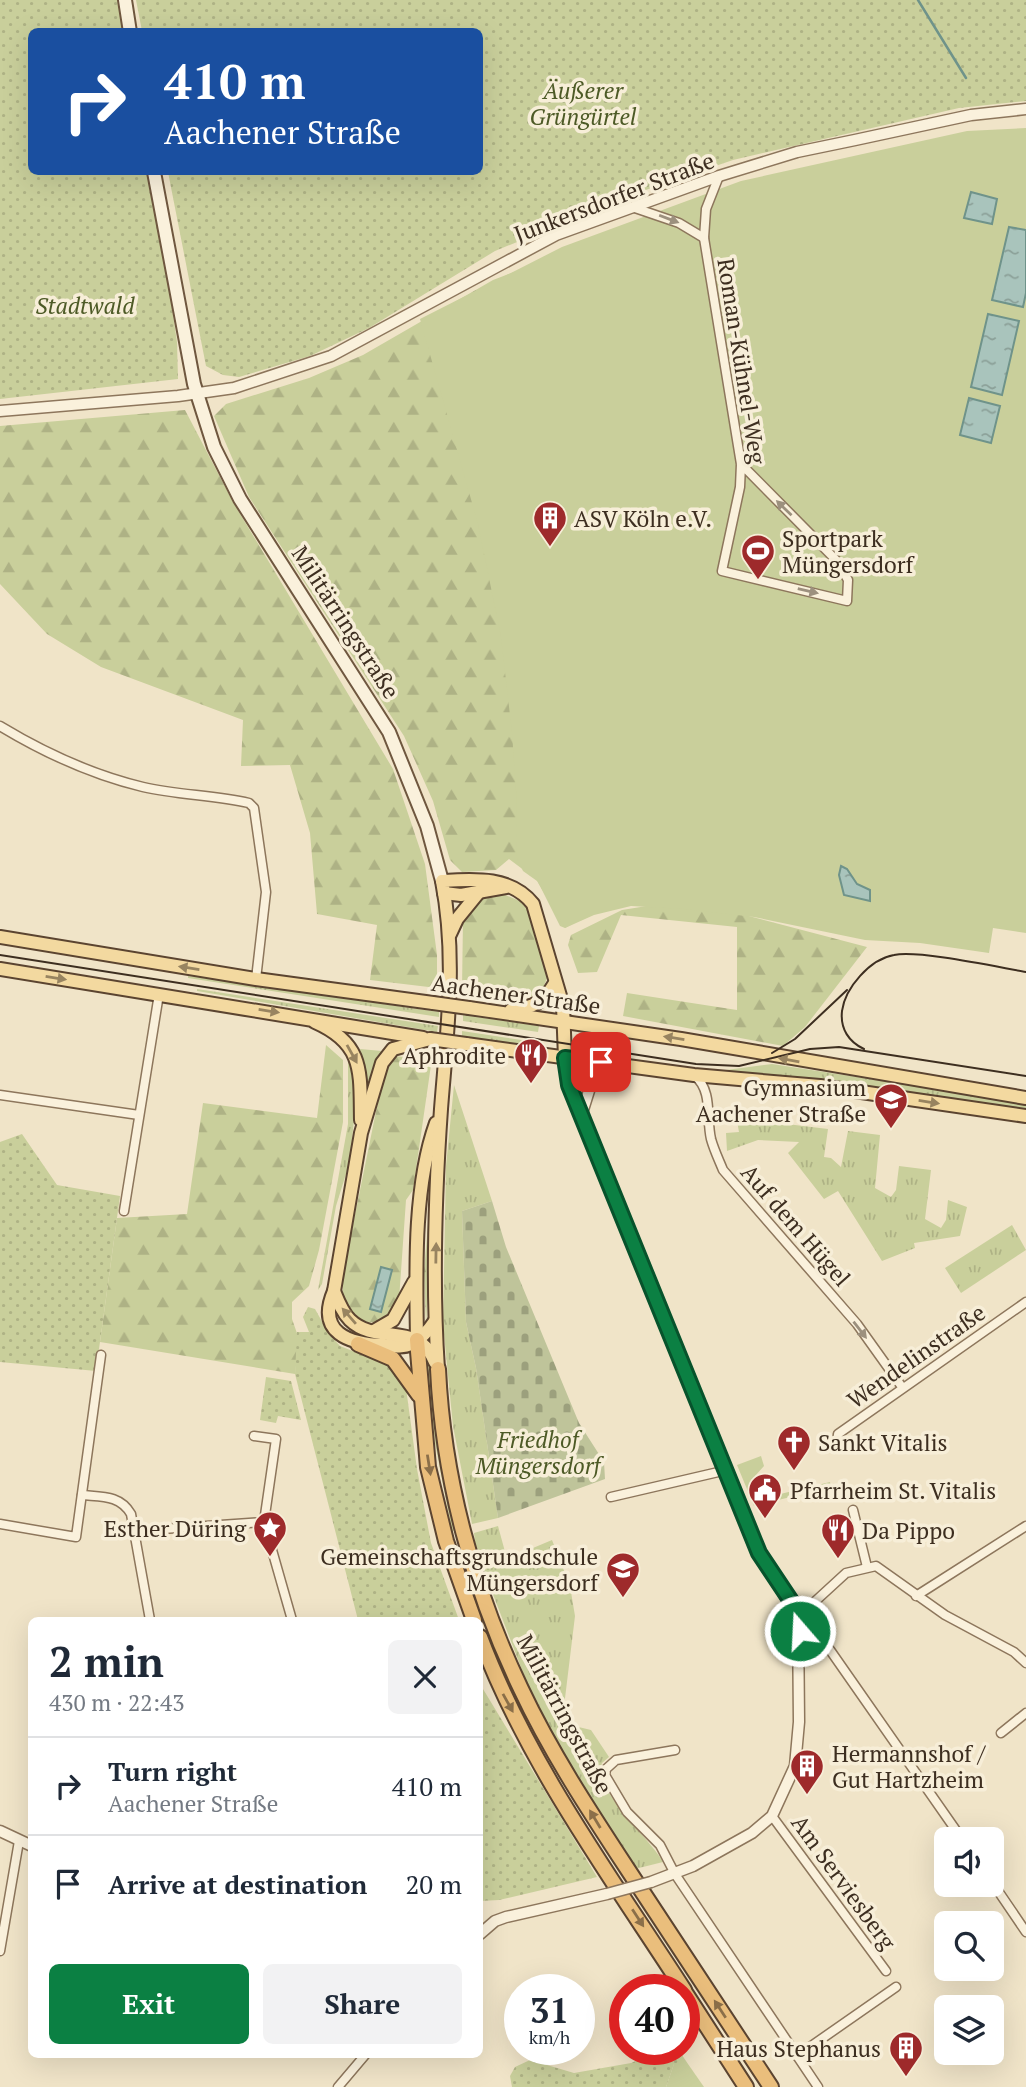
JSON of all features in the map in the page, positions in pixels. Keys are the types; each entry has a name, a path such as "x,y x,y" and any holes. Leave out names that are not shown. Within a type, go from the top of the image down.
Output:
{"highway":[{"name":"Militärringstraße","path":"417,1340 428,1467 443,1528 473,1617"},
{"path":"358,1344 393,1359 420,1397"},
{"name":"Militärringstraße","path":"438,1368 440,1414 462,1525 485,1605 521,1690 601,1829 771,2087"},
{"name":"Militärringstraße","path":"483,1645 503,1695 552,1782 674,1974"},
{"name":"Militärringstraße","path":"700,2015 746,2087"}],"main road":[{"path":"124,0 129,28"},
{"name":"Militärringstraße","path":"155,175 197,394 215,447 240,499 389,732 427,826 443,887 450,934 451,1016 442,1106 435,1321 438,1368"},
{"path":"443,887 499,881 524,894 533,904 564,1006 565,1058"},
{"path":"443,887 479,892 506,887"},
{"path":"450,934 457,919 479,892"},
{"name":"Aachener Straße","path":"0,937 256,979 681,1039 821,1066 1026,1098"},
{"path":"0,969 299,1015 430,1039 694,1075 820,1086 1026,1116"},
{"path":"490,1011 533,1006 548,994 555,983"},
{"path":"299,1015 332,1032 354,1051 359,1068 361,1133"},
{"path":"430,1039 405,1044 387,1054 361,1133 334,1291 328,1305 330,1323 347,1340 358,1344 405,1346 417,1340 435,1321"},
{"name":"Militärringstraße","path":"417,1340 416,1279 429,1142 442,1106"},
{"path":"374,1331 393,1320 416,1279"},
{"path":"334,1291 351,1321 374,1331 410,1336 428,1347 438,1368"}],"street":[{"name":"Junkersdorfer Straße","path":"0,411 197,394 234,388 331,356 536,245 719,176 844,142 971,115 1026,109"},
{"name":"Roman-Kühnel-Weg","path":"719,176 706,209 704,238 741,464 740,487 722,571 847,601 848,580 837,561 741,464"},
{"name":"Roman-Kühnel-Weg","path":"632,207 679,223 704,238"},
{"path":"0,726 46,751 99,774 143,787 249,803 254,808 265,892 256,979"},
{"path":"124,1211 159,994"},
{"path":"565,1058 567,1079 762,1560 798,1617 807,1622 830,1650 954,1827"},
{"path":"582,1113 589,1085 595,1075 618,1064"},
{"name":"Auf dem Hügel","path":"694,1075 703,1083 707,1093 711,1140 723,1170 857,1324 902,1387"},
{"path":"0,1095 139,1115"},
{"name":"Wendelinstraße","path":"836,1446 838,1434 1026,1302"},
{"path":"0,1524 76,1536 101,1355"},
{"path":"254,1436 276,1439 272,1448 264,1522 291,1617"},
{"path":"611,1497 726,1470"},
{"path":"82,1495 118,1499 125,1503 134,1531 149,1617"},
{"path":"853,1510 867,1567"},
{"path":"134,1531 264,1522"},
{"path":"916,1596 1026,1526"},
{"path":"483,1931 495,1921 506,1917 607,1894 675,1874 722,1851 752,1833 772,1816 788,1785 798,1751 798,1617 846,1573 867,1567 880,1567 916,1596 1014,1652 1026,1663"},
{"path":"1001,1733 1026,1713"},
{"path":"675,1750 616,1760 606,1769 605,1774 627,1812 660,1845 675,1874 818,2087"},
{"name":"Am Serviesberg","path":"772,1816 886,1971"},
{"path":"0,1831 28,1844"},
{"path":"0,1951 19,1840"},
{"path":"1002,1897 1026,1932"},
{"path":"797,2056 896,1987"},
{"path":"338,2087 363,2058"}],"green space":[{"name":"Stadtwald","path":"0,0 123,0 128,28 28,28 28,175 152,175 177,342 178,379 0,399"},
{"name":"Äußerer Grüngürtel","path":"136,0 1026,0 1026,101 959,108 733,160 637,193 495,251 369,328 310,356 239,377 223,375 206,366 169,175 483,175 483,28 141,28"},
{"name":"Sportpark Müngersdorf","path":"1026,128 1026,933 993,928 989,953 920,943 865,940 754,917 631,906 594,915 565,928 537,881 523,871 516,856 517,805 501,637 478,524 420,319 562,247 741,181 967,131"},
{"path":"649,221 676,896 595,912 565,928 560,926 537,880 509,859 496,870 462,872 450,860 433,801 404,736 249,497 214,416 226,404 309,378 363,355 493,280"},
{"path":"185,410 233,502 393,769 425,864 437,955 437,988 370,980 377,925 317,914 310,833 290,765 241,766 243,720 101,667 47,634 0,584 0,426"},
{"path":"503,894 522,902 530,913 548,976 539,997 462,989 463,919 482,897"},
{"path":"653,905 730,911 867,947 805,1027 783,1046 623,1016 627,993 737,1010 737,927 621,915 597,972 578,973 568,945 571,935 622,910"},
{"path":"188,978 439,1012 439,1017"},
{"path":"197,989 438,1026 437,1032"},
{"path":"463,1015 539,1026 538,1032 463,1021"},
{"path":"462,1031 535,1042 535,1047 462,1036"},
{"path":"326,1045 343,1060 343,1122 319,1250 309,1286 292,1302 292,1319 299,1339 295,1374 100,1342 117,1218 187,1214 203,1103 317,1118"},
{"path":"360,1049 382,1051 370,1092 366,1091"},
{"path":"348,1054 353,1064 355,1109 350,1161 336,1206 322,1284 318,1290 348,1124"},
{"path":"392,1056 429,1059 431,1065 413,1190 406,1200 399,1300 391,1316 367,1323 351,1316 347,1308 343,1274 384,1072"},
{"path":"772,1064 1026,1103 1026,1109 837,1081 726,1073 726,1070"},
{"path":"454,1085 492,1201 462,1211 466,1322 476,1368 498,1518 472,1524 453,1426 443,1324 446,1166"},
{"path":"753,1120 828,1129 824,1157 831,1158 841,1167 848,1131 880,1135 875,1188 891,1197 896,1190 899,1166 931,1170 925,1219 941,1228 946,1220 948,1200 967,1207 960,1236 914,1243 915,1248 882,1261 838,1191 824,1199 788,1153 799,1142 758,1140 727,1151 726,1133 739,1132 737,1121"},
{"path":"22,1134 57,1185 120,1196 96,1371 0,1362 0,1142"},
{"path":"433,1187 426,1326 424,1272"},
{"name":"Friedhof Müngersdorf","path":"492,1201 506,1247 579,1423 604,1462 605,1479 498,1518 476,1368 466,1322 462,1211"},
{"path":"1012,1225 1026,1250 961,1293 945,1268"},
{"path":"308,1307 315,1309 329,1334 340,1346 393,1367 406,1388 431,1543 458,1617 357,1617 295,1374 297,1332 309,1332 303,1317"},
{"path":"426,1359 430,1362 438,1443 457,1530 452,1531 435,1443"},
{"path":"266,1377 291,1381 301,1420 278,1416 276,1423 260,1420"},
{"path":"761,1456 764,1466 755,1476 757,1484 772,1496 830,1482 831,1487 754,1506 737,1465"},
{"path":"498,1526 507,1559 552,1540 570,1586 575,1616 562,1723 591,1730 609,1757 602,1763 601,1774 606,1787 663,1862 635,1869 558,1744 527,1683 476,1550 474,1533"},
{"path":"483,1689 597,1877 499,1900 483,1901"},
{"path":"519,2065 547,2065 574,2073 620,2065 674,2065 666,2087 512,2087 510,2076"},
{"path":"674,2065 689,2065 704,2087 666,2087"}],"water":[{"path":"971,192 997,199 992,224 964,218"},
{"path":"1009,227 1026,230 1026,293 1023,307 992,300"},
{"path":"988,314 1019,321 1002,395 971,387"},
{"path":"969,398 1000,406 991,443 960,435"},
{"path":"841,866 847,869 857,884 870,890 870,901 844,895 839,875"},
{"path":"381,1267 392,1270 381,1312 370,1309"}],"waterway":[{"path":"918,0 966,78"}],"tram line":[{"path":"864,1049 854,1043 847,1034 842,1024 842,1011 853,984 876,962 894,955 906,954 1026,972"},
{"path":"0,955 696,1064 739,1066 810,1049 839,1047 1026,1076"},
{"path":"772,1053 795,1039 847,990"}],"place":[{"name":"ASV Köln e.V.","path":"550,548"},
{"name":"Sportpark Müngersdorf","path":"758,581"},
{"name":"Aphrodite","path":"531,1085"},
{"name":"Gymnasium Aachener Straße","path":"891,1130"},
{"name":"Sankt Vitalis","path":"794,1472"},
{"name":"Pfarrheim St. Vitalis","path":"765,1520"},
{"name":"Esther Düring","path":"270,1558"},
{"name":"Da Pippo","path":"838,1560"},
{"name":"Gemeinschaftsgrundschule Müngersdorf","path":"623,1599"},
{"name":"Hermannshof / Gut Hartzheim","path":"807,1796"},
{"name":"Haus Stephanus","path":"906,2078"}],"route":[{"path":"601,1062 565,1058 569,1085 759,1553 769,1573 793,1604 800,1631"}]}
